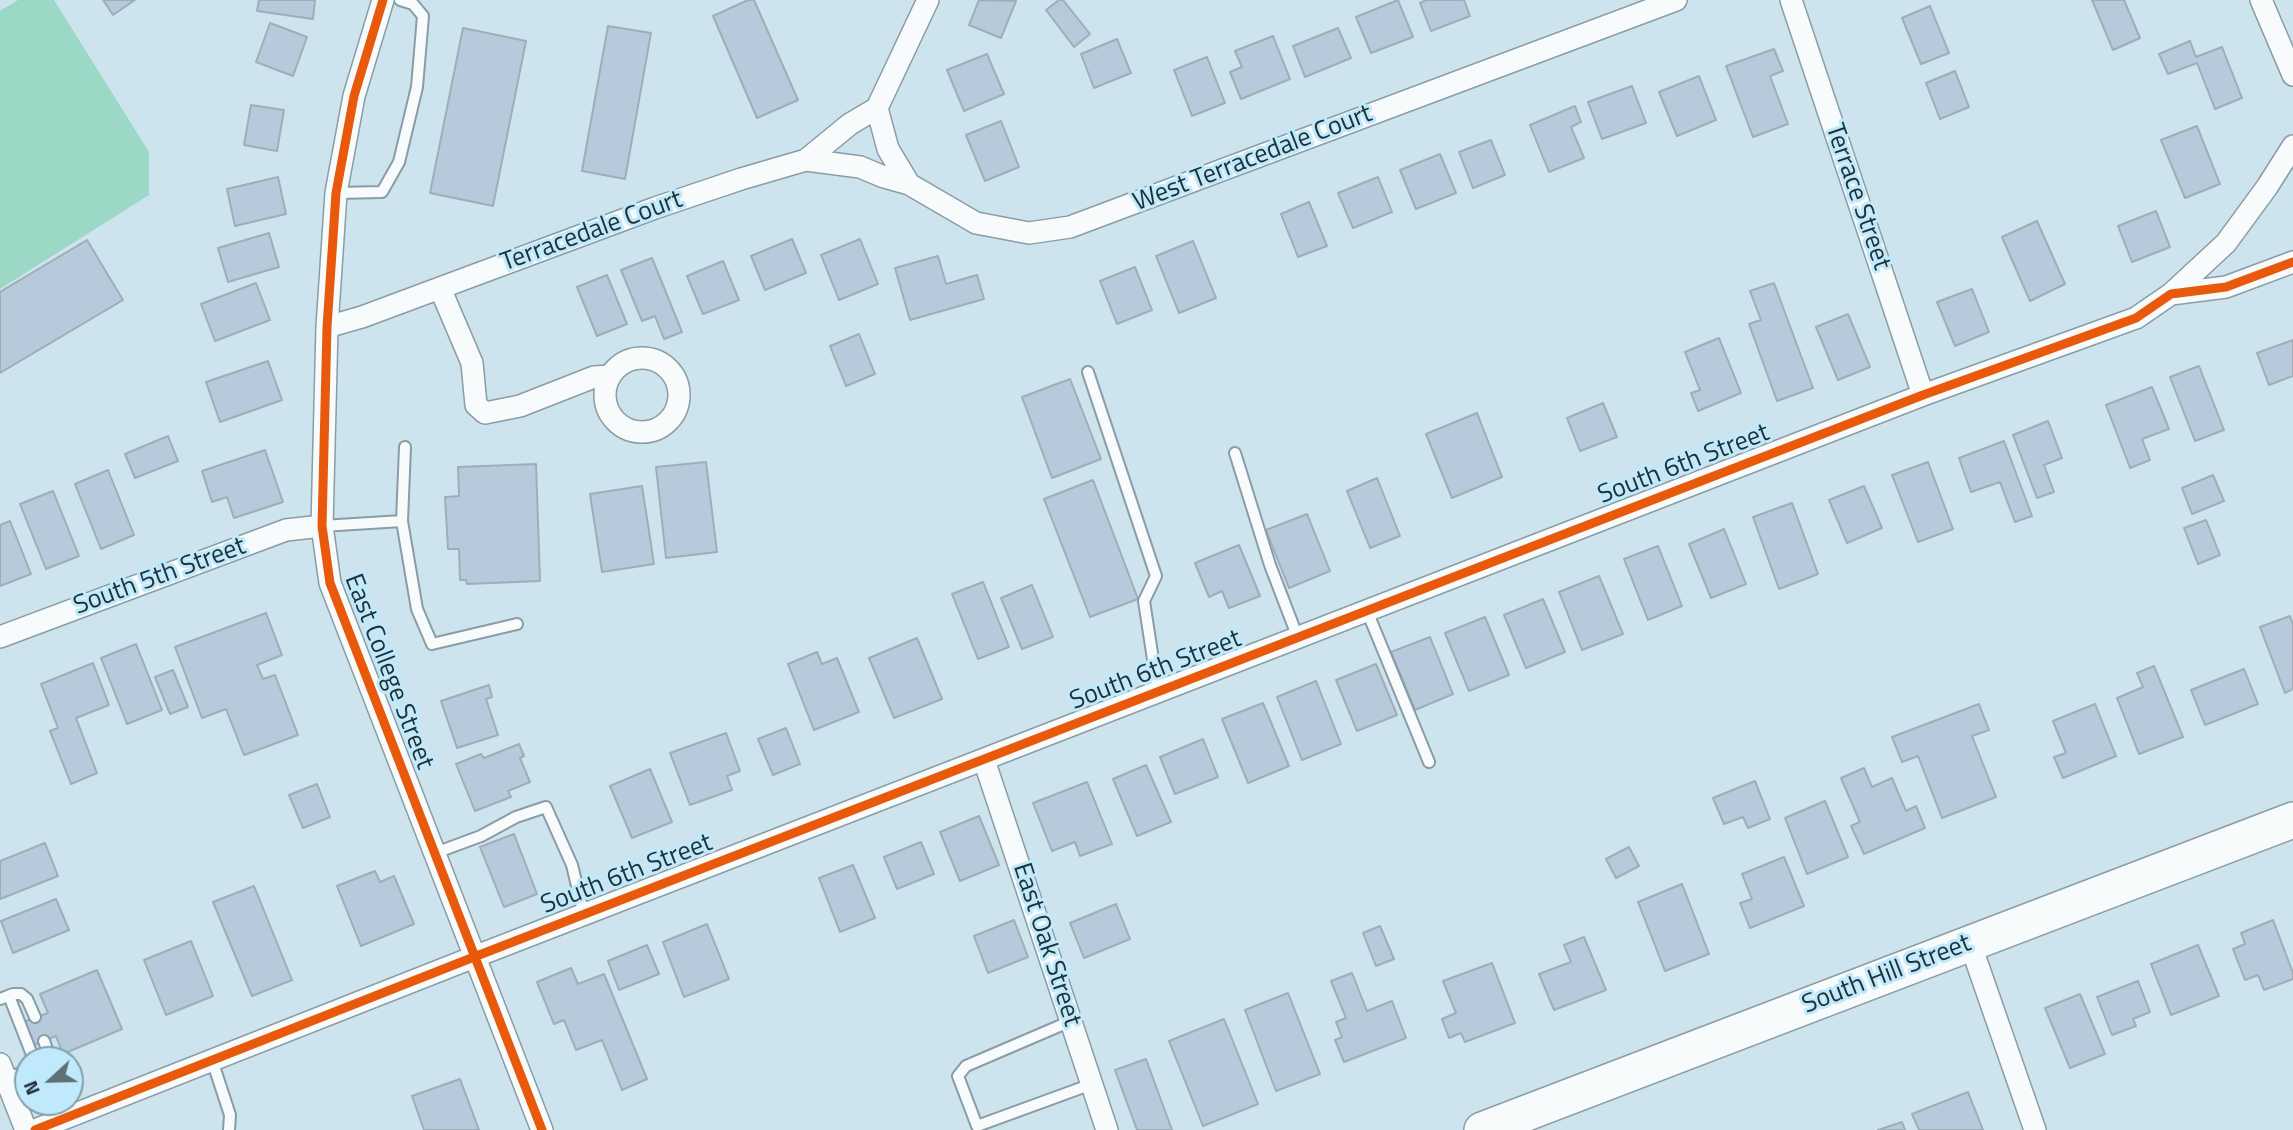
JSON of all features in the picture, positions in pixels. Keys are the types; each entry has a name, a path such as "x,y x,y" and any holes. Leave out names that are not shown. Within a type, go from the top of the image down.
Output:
{"main road":[{"name":"South Hill Street","path":"1482,1130 2293,820"}],"street":[{"name":"East College Street","path":"383,0 355,96 336,192 327,327 322,526 330,583 542,1130"},
{"path":"877,107 929,0"},
{"name":"West Terracedale Court","path":"877,107 888,149 909,184 976,223 1029,233 1070,227 1676,0"},
{"name":"Terrace Street","path":"1791,0 1923,395"},
{"path":"2261,0 2293,75"},
{"name":"Terracedale Court","path":"327,327 362,317 654,208 806,160 850,124 877,107"},
{"path":"2171,294 2226,243 2293,146"},
{"path":"806,160 860,167 909,184"},
{"name":"South 6th Street","path":"35,1130 1923,395 2136,318 2171,294 2226,287 2293,262"},
{"path":"440,288 472,363 476,405 485,413 520,406 594,377 610,376"},
{"name":"South 5th Street","path":"0,637 286,530 322,526"},
{"name":"East Oak Street","path":"984,760 1107,1130"},
{"path":"1970,943 2035,1130"},
{"path":"3,1071 26,1130"}],"lane":[{"path":"336,192 382,192 399,162 417,87 423,16 412,4 400,0"},
{"path":"1088,372 1156,576 1144,601 1158,692"},
{"path":"405,447 402,521 417,609 432,644 517,624"},
{"path":"1235,453 1270,565 1298,638"},
{"path":"322,526 402,521"},
{"path":"1367,611 1429,762"},
{"path":"435,853 481,836 516,817 546,807 572,865 584,915"},
{"path":"27,1046 4,997 21,994 27,999 35,1017"},
{"path":"1071,1021 966,1066 958,1076 977,1126 1092,1084"},
{"path":"44,1041 46,1046"},
{"path":"212,1060 230,1115 229,1130"}],"green space":[{"path":"18,0 54,0 149,152 149,195 0,289 0,11"}],"building":[{"path":"103,0 135,0 113,15"},
{"path":"259,0 315,0 313,19 257,11"},
{"path":"748,0 754,0 798,100 757,118 713,16"},
{"path":"979,0 1016,1 1001,38 969,25"},
{"path":"1063,0 1090,34 1074,47 1046,10"},
{"path":"1398,0 1413,37 1371,53 1356,17"},
{"path":"1426,0 1464,0 1470,16 1431,31 1420,3"},
{"path":"2092,0 2124,0 2140,38 2113,50"},
{"path":"1930,6 1949,53 1921,64 1902,18"},
{"path":"270,23 307,37 293,76 256,62"},
{"path":"608,26 651,33 625,179 582,171"},
{"path":"463,28 526,41 493,206 430,193"},
{"path":"1338,28 1351,58 1305,77 1293,46"},
{"path":"1273,36 1290,79 1241,99 1230,72 1242,67 1235,51"},
{"path":"1117,39 1131,73 1094,88 1081,54"},
{"path":"2190,41 2196,57 2222,47 2242,98 2215,109 2197,63 2168,74 2159,54"},
{"path":"1774,49 1783,71 1770,76 1788,124 1753,137 1726,66"},
{"path":"987,54 1004,94 964,111 947,70"},
{"path":"1207,57 1225,103 1192,116 1174,70"},
{"path":"1955,71 1969,107 1940,119 1926,83"},
{"path":"1699,76 1716,120 1677,136 1659,92"},
{"path":"1632,86 1646,123 1602,139 1588,102"},
{"path":"251,105 284,110 277,151 244,145"},
{"path":"1575,106 1581,122 1571,127 1584,158 1549,172 1530,125"},
{"path":"1001,121 1019,167 985,181 966,135"},
{"path":"2197,126 2220,184 2185,198 2161,140"},
{"path":"1491,140 1505,175 1473,188 1459,152"},
{"path":"1440,154 1456,193 1416,209 1400,170"},
{"path":"278,177 286,214 235,226 227,189"},
{"path":"1378,177 1392,212 1353,228 1338,193"},
{"path":"1309,202 1327,246 1298,257 1281,214"},
{"path":"2156,211 2170,247 2132,262 2118,226"},
{"path":"2037,221 2065,284 2030,301 2002,237"},
{"path":"269,233 279,267 228,282 218,248"},
{"path":"792,239 806,273 765,290 751,256"},
{"path":"860,239 878,284 839,300 821,255"},
{"path":"87,240 123,300 0,373 0,292"},
{"path":"1193,241 1216,298 1179,313 1156,256"},
{"path":"938,256 946,284 977,275 984,299 910,320 895,268"},
{"path":"652,258 682,332 664,339 655,316 642,321 621,270"},
{"path":"723,261 739,300 703,314 687,276"},
{"path":"1135,267 1152,310 1117,324 1100,281"},
{"path":"607,275 627,324 597,336 577,287"},
{"path":"256,283 270,320 215,341 201,304"},
{"path":"1774,283 1813,388 1777,401 1749,324 1761,320 1750,291"},
{"path":"1972,289 1989,332 1955,346 1937,302"},
{"path":"1848,314 1870,367 1838,380 1816,327"},
{"path":"859,334 875,374 846,386 830,346"},
{"path":"1719,338 1741,393 1698,411 1691,393 1700,390 1685,352"},
{"path":"2293,340 2293,376 2269,385 2257,353"},
{"path":"268,361 282,400 220,422 206,382"},
{"path":"2199,366 2224,430 2195,441 2170,377"},
{"path":"1070,379 1101,459 1052,478 1022,397"},
{"path":"2152,387 2169,429 2142,439 2150,460 2130,468 2106,405"},
{"path":"1603,403 1617,437 1580,451 1567,418"},
{"path":"1477,413 1502,477 1452,498 1426,434"},
{"path":"2048,421 2062,458 2044,465 2054,492 2037,498 2013,435"},
{"path":"168,436 178,461 135,478 125,454"},
{"path":"2004,441 2032,516 2015,522 2000,482 1971,492 1959,458"},
{"path":"265,450 283,502 234,518 227,497 212,502 202,471"},
{"path":"706,462 717,552 666,558 656,467"},
{"path":"1928,462 1953,529 1918,542 1892,475"},
{"path":"536,464 540,581 467,584 466,580 460,580 459,549 448,549 445,497 459,496 458,467"},
{"path":"108,470 134,535 101,549 75,484"},
{"path":"2213,475 2224,501 2192,514 2182,488"},
{"path":"1377,478 1400,536 1370,548 1347,491"},
{"path":"1093,480 1138,599 1090,617 1044,499"},
{"path":"642,486 654,564 602,572 590,494"},
{"path":"1864,486 1882,528 1847,543 1829,500"},
{"path":"53,491 79,556 46,569 20,504"},
{"path":"1792,503 1818,574 1779,589 1753,517"},
{"path":"1307,514 1330,571 1289,588 1266,530"},
{"path":"2206,520 2220,555 2198,564 2184,528"},
{"path":"10,521 31,574 0,586 0,525"},
{"path":"1724,529 1746,584 1711,598 1689,544"},
{"path":"1239,545 1260,596 1229,608 1222,591 1209,597 1195,563"},
{"path":"1658,546 1682,606 1648,620 1624,559"},
{"path":"1599,576 1623,634 1582,650 1559,592"},
{"path":"983,582 1009,647 978,659 952,594"},
{"path":"1032,585 1053,637 1022,649 1001,598"},
{"path":"1543,599 1565,652 1526,668 1504,615"},
{"path":"266,613 282,655 257,665 263,679 275,675 298,735 244,755 226,709 202,718 175,647"},
{"path":"2290,616 2293,625 2293,689 2285,693 2260,627"},
{"path":"1485,617 1509,675 1469,691 1445,633"},
{"path":"1430,637 1453,694 1415,710 1391,652"},
{"path":"917,638 942,699 894,718 869,658"},
{"path":"136,644 162,710 127,724 101,658"},
{"path":"817,652 822,664 837,658 859,712 814,730 788,664"},
{"path":"93,663 109,705 76,718 97,773 71,784 50,731 58,728 41,684"},
{"path":"1376,664 1397,715 1357,731 1336,680"},
{"path":"2154,666 2183,737 2139,754 2117,698 2143,687 2137,673"},
{"path":"2244,669 2258,704 2205,725 2191,690"},
{"path":"173,670 188,707 170,714 155,677"},
{"path":"1316,681 1341,744 1302,760 1277,697"},
{"path":"489,685 492,697 486,699 498,735 457,748 441,701"},
{"path":"1263,703 1289,766 1248,783 1222,719"},
{"path":"1979,704 1989,730 1972,736 1996,797 1942,818 1918,756 1902,762 1892,737"},
{"path":"2095,704 2116,756 2063,778 2054,757 2066,753 2053,721"},
{"path":"786,728 800,764 773,775 758,739"},
{"path":"726,733 740,771 727,776 732,790 690,805 670,753"},
{"path":"1203,739 1218,777 1175,794 1160,757"},
{"path":"519,744 524,756 520,758 530,782 508,791 511,797 475,811 456,764 481,754 484,758"},
{"path":"1146,765 1171,822 1137,836 1113,779"},
{"path":"1864,768 1872,787 1892,778 1906,811 1916,806 1925,828 1864,854 1851,826 1860,822 1841,778"},
{"path":"650,769 672,822 632,838 610,786"},
{"path":"1755,781 1770,819 1748,828 1743,817 1724,824 1713,798"},
{"path":"1087,782 1112,844 1080,856 1075,842 1052,851 1033,803"},
{"path":"317,784 330,817 303,828 289,795"},
{"path":"1825,801 1848,857 1807,874 1785,818"},
{"path":"979,816 999,865 960,881 940,832"},
{"path":"514,834 537,894 504,907 480,847"},
{"path":"921,842 934,874 897,889 884,857"},
{"path":"45,843 58,876 0,899 0,861"},
{"path":"1629,847 1639,866 1616,878 1606,859"},
{"path":"1784,857 1804,906 1750,928 1740,903 1752,899 1742,874"},
{"path":"853,865 875,918 840,932 819,878"},
{"path":"375,871 380,882 394,876 414,924 361,946 337,886"},
{"path":"1682,884 1709,954 1665,971 1638,902"},
{"path":"254,886 292,980 252,996 213,902"},
{"path":"56,899 69,930 13,953 1,921"},
{"path":"1116,904 1130,939 1084,958 1070,923"},
{"path":"1014,920 1028,957 988,973 974,936"},
{"path":"2273,920 2293,979 2264,990 2258,975 2245,980 2233,949 2245,944 2241,933"},
{"path":"707,924 729,979 684,997 663,942"},
{"path":"1380,926 1394,959 1376,966 1363,933"},
{"path":"1584,937 1606,990 1554,1010 1539,974 1571,962 1564,945"},
{"path":"191,941 213,996 166,1015 144,960"},
{"path":"647,945 659,974 619,990 608,961"},
{"path":"2198,945 2219,996 2171,1015 2151,964"},
{"path":"1492,963 1515,1023 1465,1042 1461,1033 1449,1038 1442,1019 1456,1013 1443,981"},
{"path":"571,968 578,984 604,974 647,1079 622,1090 602,1040 576,1050 564,1020 554,1024 537,982"},
{"path":"97,970 122,1029 82,1046 60,1046 56,1036 32,1046 23,1022 48,1013 40,994"},
{"path":"1352,973 1367,1011 1392,1001 1406,1038 1344,1062 1335,1040 1342,1037 1336,1022 1346,1018 1331,981"},
{"path":"2138,981 2150,1012 2133,1019 2136,1026 2112,1035 2097,997"},
{"path":"1288,993 1320,1074 1276,1091 1245,1010"},
{"path":"2080,994 2105,1054 2070,1068 2045,1008"},
{"path":"1224,1019 1258,1104 1203,1126 1169,1041"},
{"path":"1146,1059 1172,1130 1137,1130 1115,1070"},
{"path":"460,1079 479,1130 424,1130 412,1096"},
{"path":"1968,1092 1983,1130 1919,1130 1912,1114"},
{"path":"1902,1122 1905,1130 1878,1130"}],"cycle path":[{"path":"383,0 354,96 336,193 327,327 322,526 330,583 542,1130"},
{"path":"35,1130 1923,395 2136,318 2171,294 2226,287 2293,262"}]}
